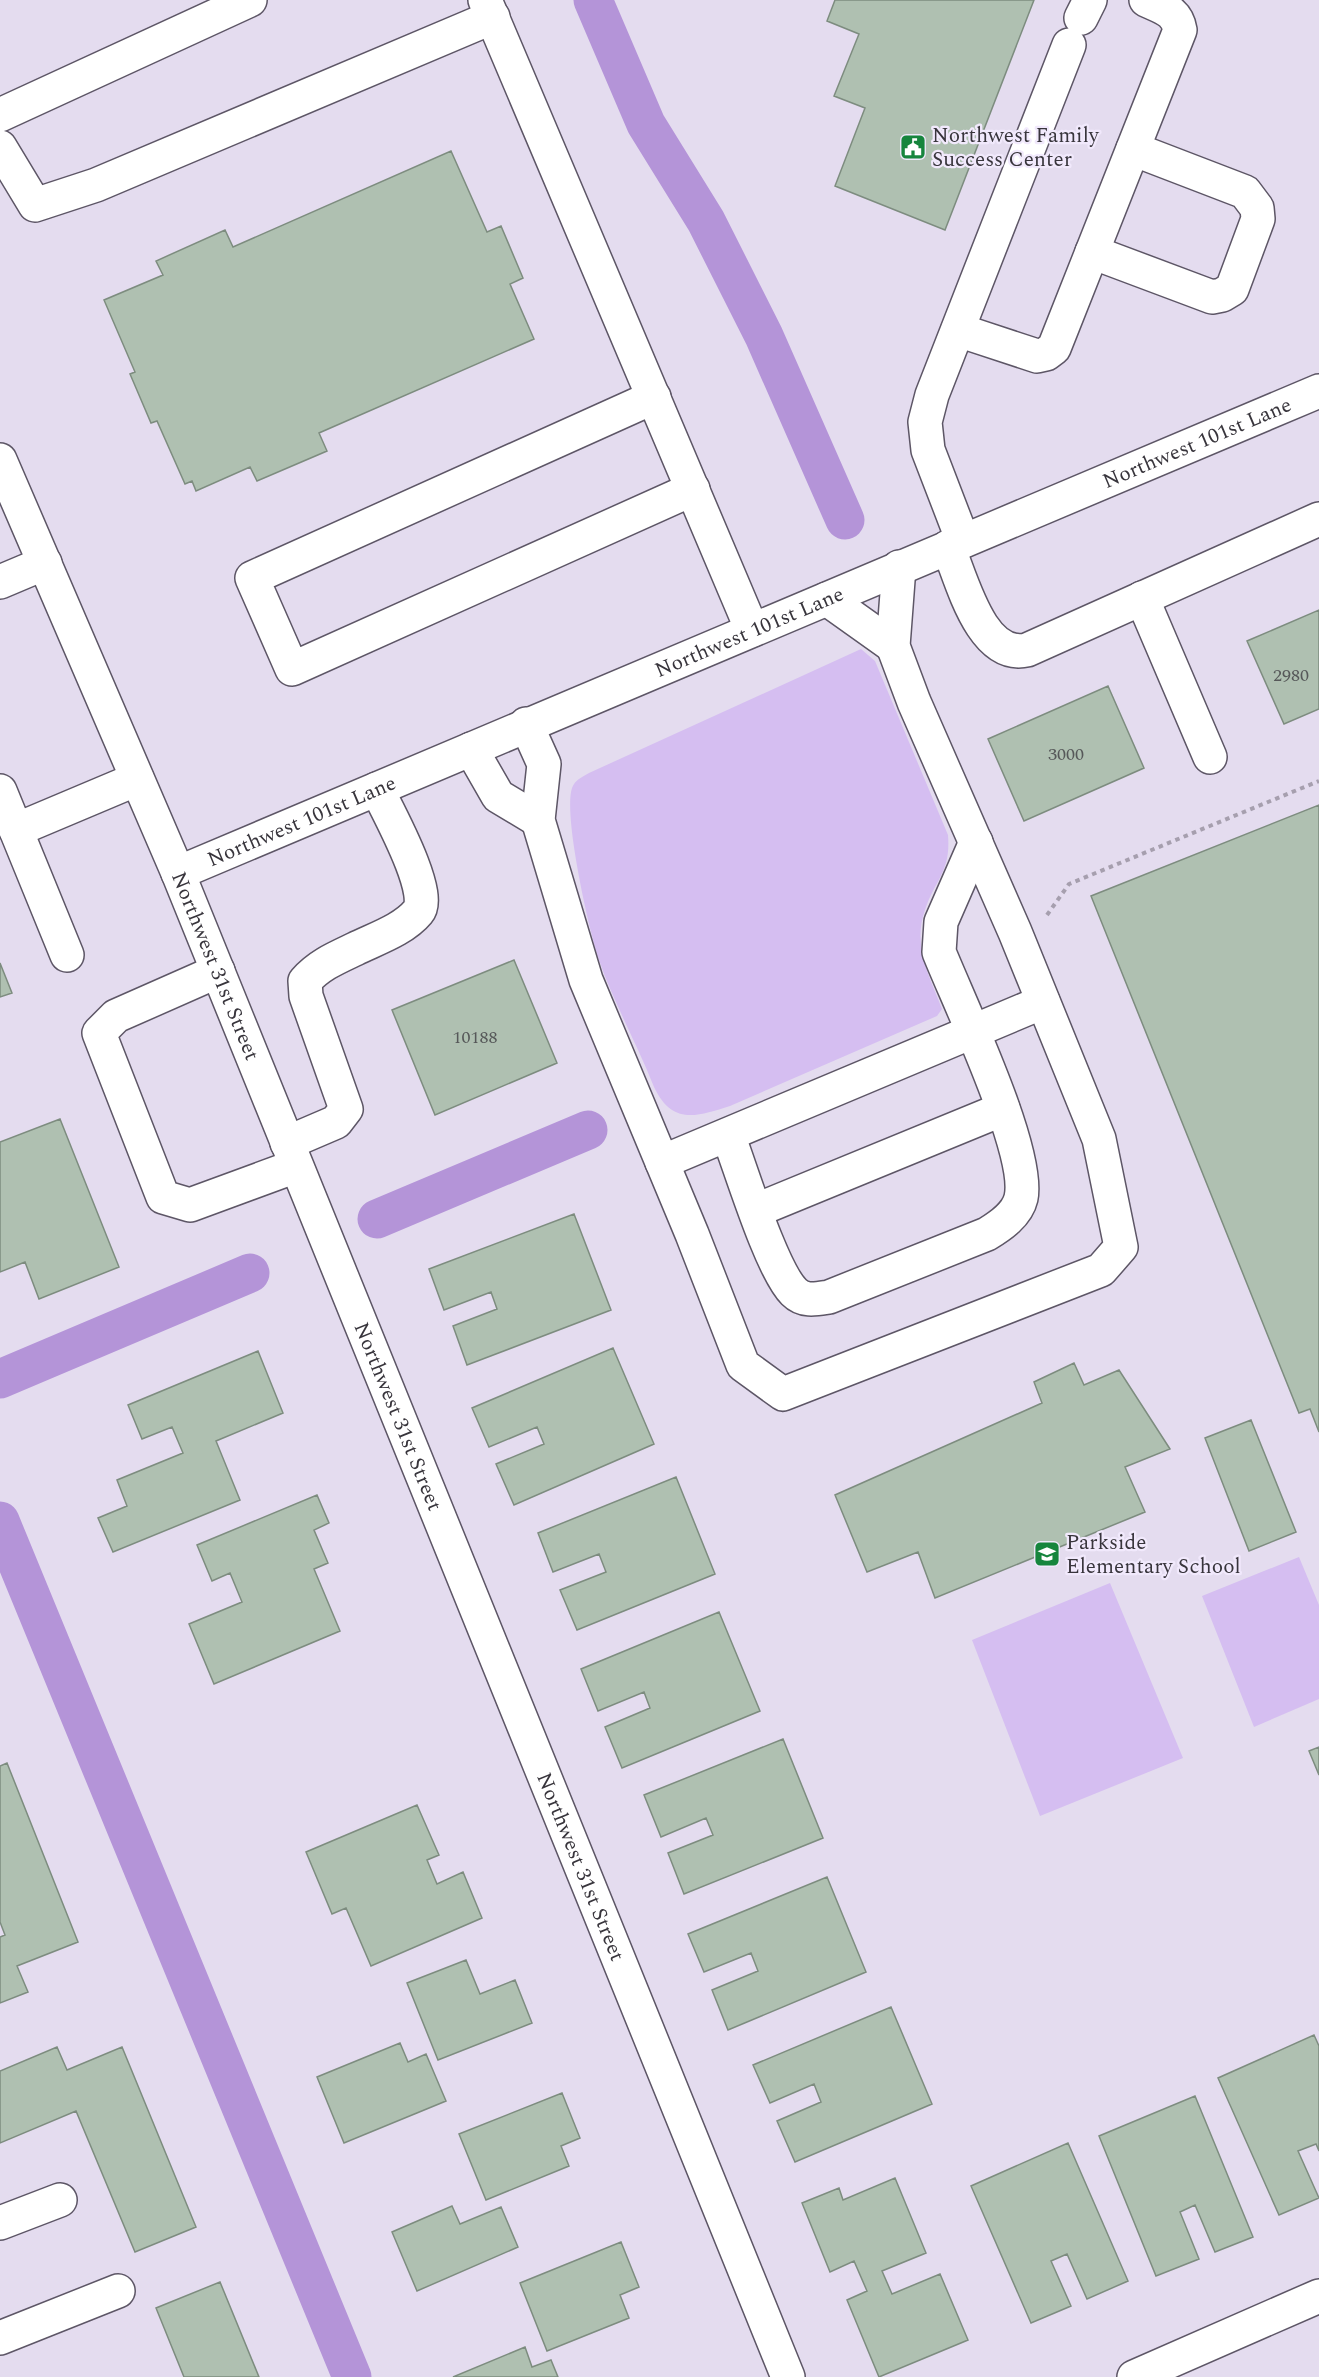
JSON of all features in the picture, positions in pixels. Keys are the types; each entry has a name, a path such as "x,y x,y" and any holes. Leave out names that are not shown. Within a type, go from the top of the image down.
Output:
{"street":[{"path":"0,115 250,0"},
{"path":"958,330 1037,356 1046,354 1054,348 1180,30 1179,20 1173,13 1146,0"},
{"path":"0,147 35,205 96,185 489,9 752,630"},
{"path":"1080,21 932,395 925,422 928,450 980,624 996,644 1015,653 1027,650 1319,519"},
{"path":"1092,252 1212,297 1222,295 1232,289 1258,219 1252,198 1245,192 1133,149"},
{"name":"Northwest 101st Lane","path":"178,873 526,724 1319,392"},
{"path":"654,397 252,578 292,669 693,489"},
{"name":"Northwest 31st Street","path":"0,459 178,873 788,2377"},
{"path":"0,582 45,563"},
{"path":"526,724 544,764 538,820 586,980 743,1365 783,1394 1101,1270 1121,1247 1099,1139 976,842 914,702 893,645 899,567"},
{"path":"827,598 893,645"},
{"path":"1142,598 1210,757"},
{"path":"471,749 498,796 538,820"},
{"path":"16,830 137,779"},
{"path":"218,971 116,1016 99,1034 164,1197 190,1205 292,1154 336,1122 346,1109 306,996 305,981 316,968 400,926 420,911 423,897 415,870 377,789"},
{"path":"0,791 67,955"},
{"path":"728,1135 787,1281 795,1293 810,1300 829,1297 987,1234 1004,1223 1021,1200 1022,1181 1017,1154 1002,1108 939,952 940,922 976,842"},
{"path":"662,1162 1043,1002"},
{"path":"757,1210 1002,1108"},
{"path":"0,2223 60,2200"},
{"path":"1,2336 118,2291"},
{"path":"1134,2377 1319,2296"}],"path":[{"path":"1043,921 1069,884 1319,781"}],"shaded area":[{"path":"861,649 875,661 948,835 945,867 925,910 920,936 924,961 942,1009 937,1016 730,1106 696,1115 677,1113 661,1099 654,1087 599,960 589,924 574,846 570,802 573,785 589,773"},
{"path":"1299,1557 1319,1605 1319,1699 1254,1727 1202,1596"},
{"path":"1110,1583 1183,1758 1040,1816 972,1640"}],"building":[{"name":"Northwest Family Success Center","path":"835,0 1034,0 945,230 835,186 865,108 834,96 859,34 827,21"},
{"path":"451,151 487,232 501,226 523,278 510,284 534,339 319,433 327,451 257,481 250,467 196,491 192,481 185,484 157,421 151,423 130,374 135,372 104,300 163,275 156,261 225,230 233,247"},
{"path":"1319,610 1319,709 1284,724 1247,641"},
{"path":"1108,686 1144,768 1024,821 988,739"},
{"path":"1319,805 1319,1432 1310,1409 1299,1413 1091,896"},
{"path":"514,960 557,1063 435,1115 392,1010"},
{"path":"0,963 12,993 0,997"},
{"path":"60,1119 119,1267 39,1299 25,1262 0,1272 0,1142"},
{"path":"574,1214 611,1310 467,1365 453,1326 497,1309 491,1292 444,1310 429,1269"},
{"path":"613,1348 654,1444 514,1505 496,1464 544,1444 537,1427 489,1447 472,1408"},
{"path":"258,1351 283,1413 216,1441 240,1500 113,1552 98,1518 127,1506 117,1480 183,1453 172,1427 142,1439 128,1405"},
{"path":"1074,1363 1084,1385 1119,1370 1170,1449 1125,1467 1145,1512 935,1598 918,1552 867,1572 835,1495 1042,1403 1034,1382"},
{"path":"1251,1420 1296,1532 1249,1551 1205,1438"},
{"path":"676,1477 715,1574 577,1630 560,1590 606,1572 599,1554 553,1572 538,1533"},
{"path":"317,1495 329,1523 314,1530 328,1563 314,1569 340,1631 214,1684 189,1624 242,1602 230,1573 212,1581 197,1545"},
{"path":"719,1612 760,1711 622,1768 605,1727 650,1708 644,1692 598,1711 581,1669"},
{"path":"783,1739 823,1838 684,1894 668,1853 713,1835 706,1818 661,1837 644,1795"},
{"path":"1319,1747 1319,1775 1309,1751"},
{"path":"7,1763 78,1942 17,1966 28,1992 0,2003 0,1937 5,1935 0,1922 0,1766"},
{"path":"417,1805 439,1855 427,1860 437,1884 463,1872 482,1918 371,1966 346,1908 332,1914 306,1852"},
{"path":"827,1877 866,1972 728,2030 712,1990 758,1971 751,1953 704,1972 688,1934"},
{"path":"466,1960 480,1994 515,1980 532,2023 438,2060 407,1983"},
{"path":"891,2007 932,2104 795,2162 777,2121 821,2102 814,2084 770,2103 753,2065"},
{"path":"1314,2035 1319,2046 1319,2151 1316,2144 1298,2151 1319,2198 1279,2215 1218,2078"},
{"path":"400,2043 408,2062 426,2054 446,2101 344,2143 317,2077"},
{"path":"57,2047 67,2070 122,2047 196,2227 135,2252 76,2111 0,2143 0,2071"},
{"path":"562,2093 580,2138 561,2146 569,2166 486,2200 459,2134"},
{"path":"1195,2096 1253,2237 1215,2252 1195,2205 1180,2212 1199,2259 1156,2276 1099,2136"},
{"path":"1068,2143 1128,2281 1087,2299 1067,2254 1051,2261 1071,2306 1031,2323 971,2186"},
{"path":"895,2178 926,2253 882,2271 892,2294 940,2274 968,2340 879,2377 847,2300 867,2291 854,2261 830,2272 802,2203 839,2188 843,2200"},
{"path":"452,2206 460,2224 501,2207 518,2247 417,2291 392,2232"},
{"path":"621,2242 639,2287 620,2295 629,2318 547,2351 520,2283"},
{"path":"220,2282 259,2377 184,2377 156,2308"},
{"path":"525,2347 532,2367 551,2360 558,2377 453,2377"}],"waterway":[{"path":"593,0 646,124 706,221 764,336 845,520"},
{"path":"377,1219 588,1130"},
{"path":"0,1379 250,1273"},
{"path":"0,1521 352,2377"}],"place":[{"name":"Northwest Family Success Center","path":"913,147"},
{"name":"Parkside Elementary School","path":"1047,1554"}]}
